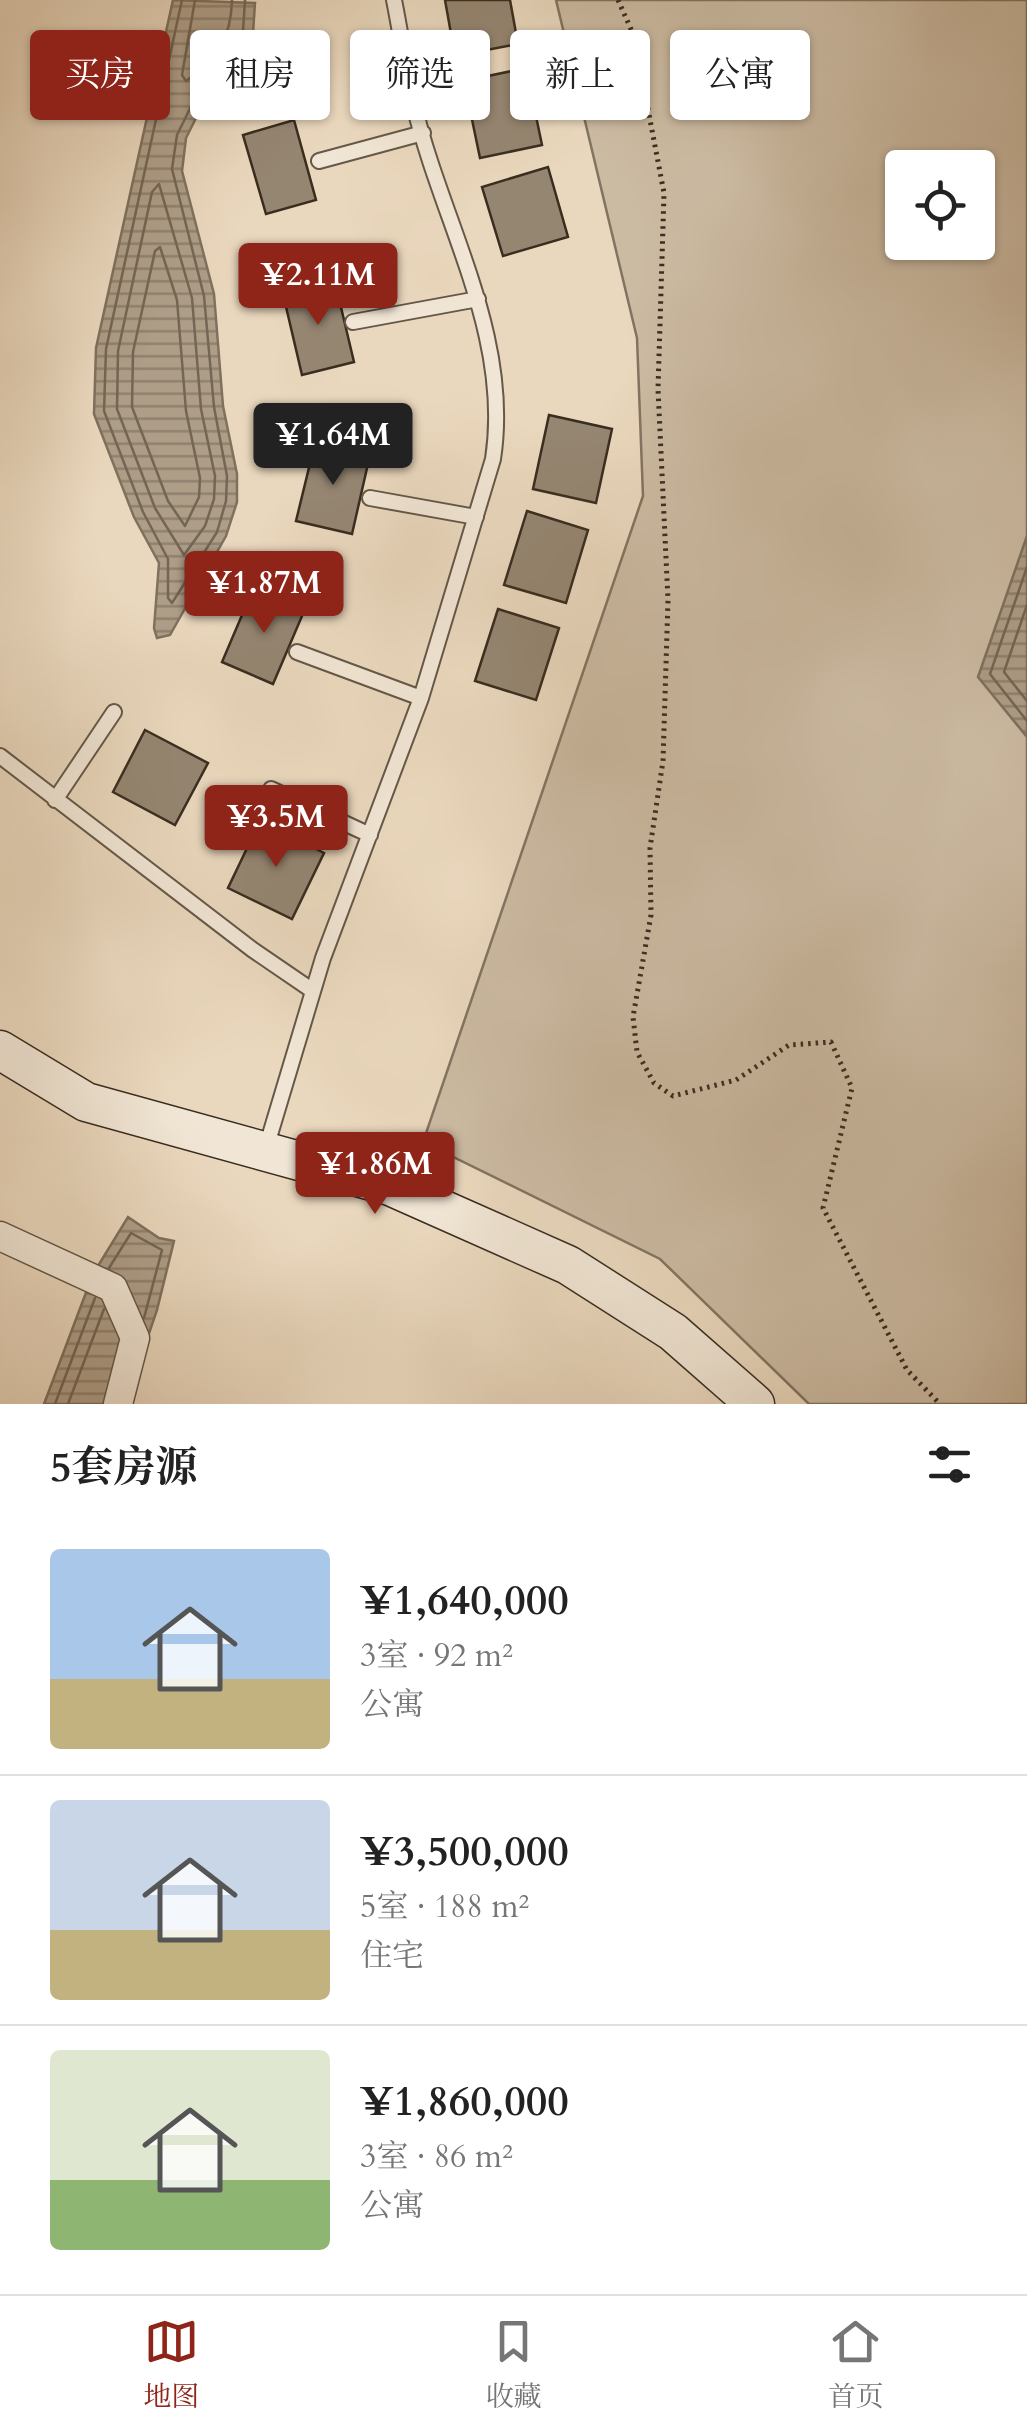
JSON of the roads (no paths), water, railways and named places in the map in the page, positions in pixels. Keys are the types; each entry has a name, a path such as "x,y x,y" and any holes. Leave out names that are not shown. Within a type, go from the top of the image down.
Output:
{"street":[{"path":"0,1050 86,1102 390,1186 568,1265 673,1332 755,1404"},
{"path":"0,1236 113,1288 135,1338 118,1404"}],"lane":[{"path":"265,1151 313,991 422,698 476,517 498,421 494,375 478,300 422,133 394,0"},
{"path":"318,160 422,133"},
{"path":"353,322 478,300"},
{"path":"370,498 476,517"},
{"path":"297,652 422,698"},
{"path":"55,800 114,712"},
{"path":"0,756 313,991"},
{"path":"271,789 370,835"}],"water":[{"path":"173,0 255,3 253,30 190,30 190,120 195,120 186,138 182,171 214,294 223,406 237,474 237,502 226,536 170,635 157,638 154,628 159,563 134,517 94,414 96,348 146,120 170,120 170,30 166,30"},
{"path":"1027,536 1027,737 978,677"},
{"path":"128,1217 159,1238 174,1241 157,1310 125,1404 44,1404 93,1274"}]}
